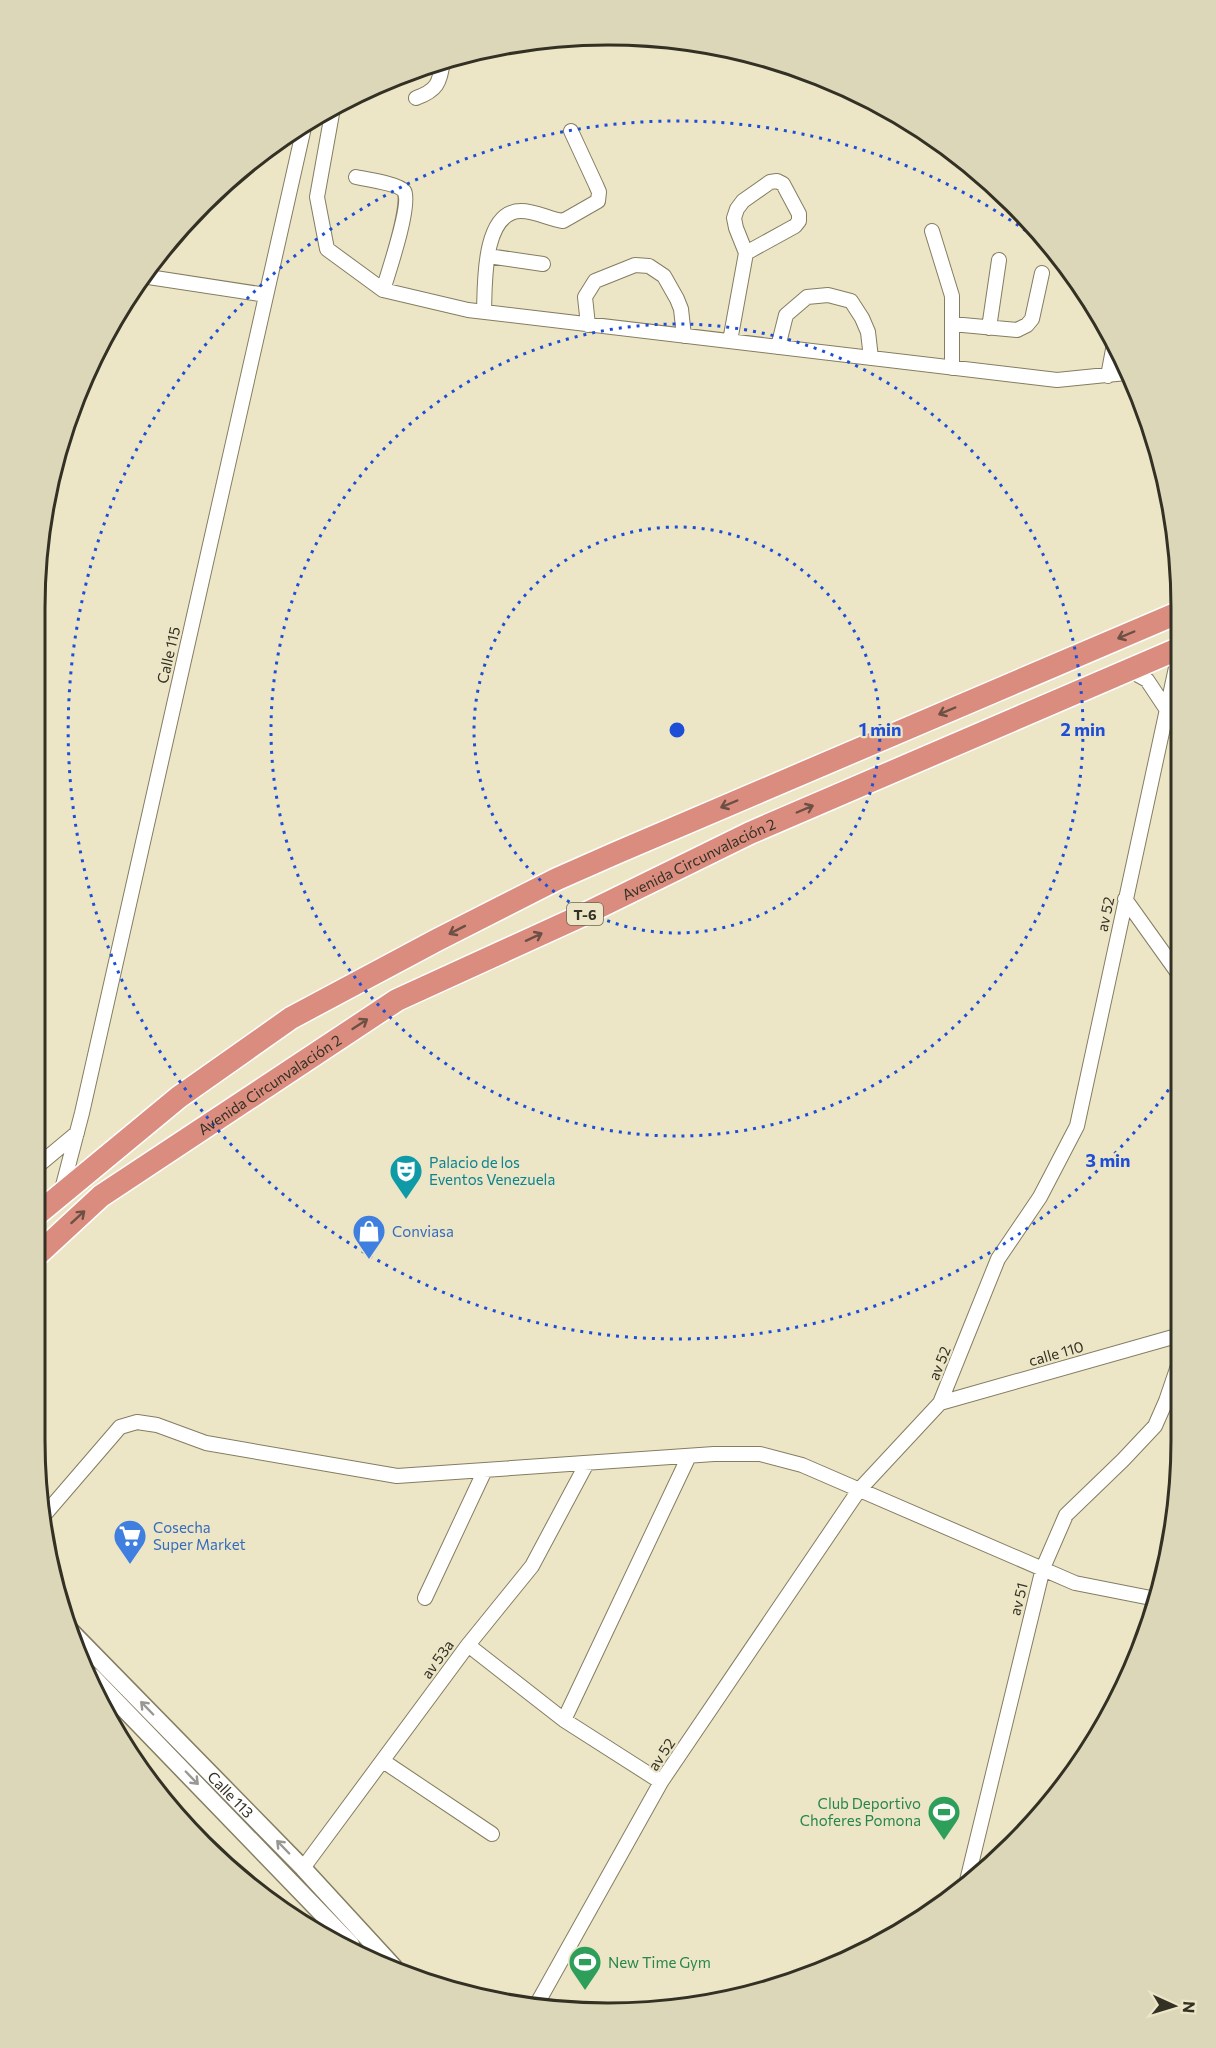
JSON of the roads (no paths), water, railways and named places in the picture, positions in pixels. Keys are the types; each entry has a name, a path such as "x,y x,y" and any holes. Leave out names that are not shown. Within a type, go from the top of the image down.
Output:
{"highway":[{"path":"45,1207 179,1096 291,1018 437,940 557,879 1171,616"},
{"name":"Avenida Circunvalación 2","path":"45,1248 101,1196 397,1000 583,915 750,833 1171,653"}],"street":[{"path":"416,99 429,94 436,87 441,71"},
{"path":"331,118 316,197 327,249 383,290 430,303 484,312 1057,380 1120,374"},
{"path":"484,312 488,256 492,236 499,222 508,214 520,211 563,221 598,201 596,184 571,131"},
{"name":"Calle 115","path":"61,1193 77,1133 302,136"},
{"path":"356,177 399,187 405,192 407,202 383,290"},
{"path":"730,341 746,254 734,218 742,201 770,182 777,181 783,184 799,214 799,221 795,226 746,254"},
{"path":"932,231 952,296 952,368"},
{"path":"488,256 543,264"},
{"path":"989,328 999,260"},
{"path":"588,325 585,297 594,281 635,265 649,266 664,276 677,299 681,309 684,336"},
{"path":"952,324 1017,330 1027,325 1032,319 1042,273"},
{"path":"152,278 266,295"},
{"path":"778,347 786,315 807,297 828,295 851,302 862,318 868,332 871,358"},
{"path":"1108,376 1112,356"},
{"path":"1129,670 1147,680 1167,710"},
{"name":"av 52","path":"540,1999 662,1782 859,1490 940,1403 998,1259 1040,1197 1077,1126 1171,691"},
{"path":"1125,898 1171,963"},
{"path":"45,1160 77,1133"},
{"name":"calle 110","path":"940,1403 1171,1338"},
{"name":"av 51","path":"969,1871 1042,1568 1066,1515 1155,1426 1171,1386"},
{"path":"50,1509 120,1427 137,1422 157,1425 206,1443 397,1476 689,1456 760,1454 802,1465 1075,1583 1148,1597"},
{"path":"564,1720 689,1456"},
{"name":"av 53a","path":"303,1868 468,1645 532,1566 587,1463"},
{"path":"425,1598 485,1470"},
{"name":"Calle 113","path":"84,1644 303,1868 328,1918 372,1951"},
{"path":"468,1645 564,1720 662,1782"},
{"name":"Calle 113","path":"102,1686 346,1938"},
{"path":"383,1761 492,1834"}],"place":[{"name":"Palacio de los Eventos Venezuela","path":"406,1200"},
{"name":"Conviasa","path":"369,1260"},
{"name":"Cosecha Super Market","path":"130,1565"},
{"name":"Club Deportivo Choferes Pomona","path":"944,1841"},
{"name":"New Time Gym","path":"585,1991"}]}
